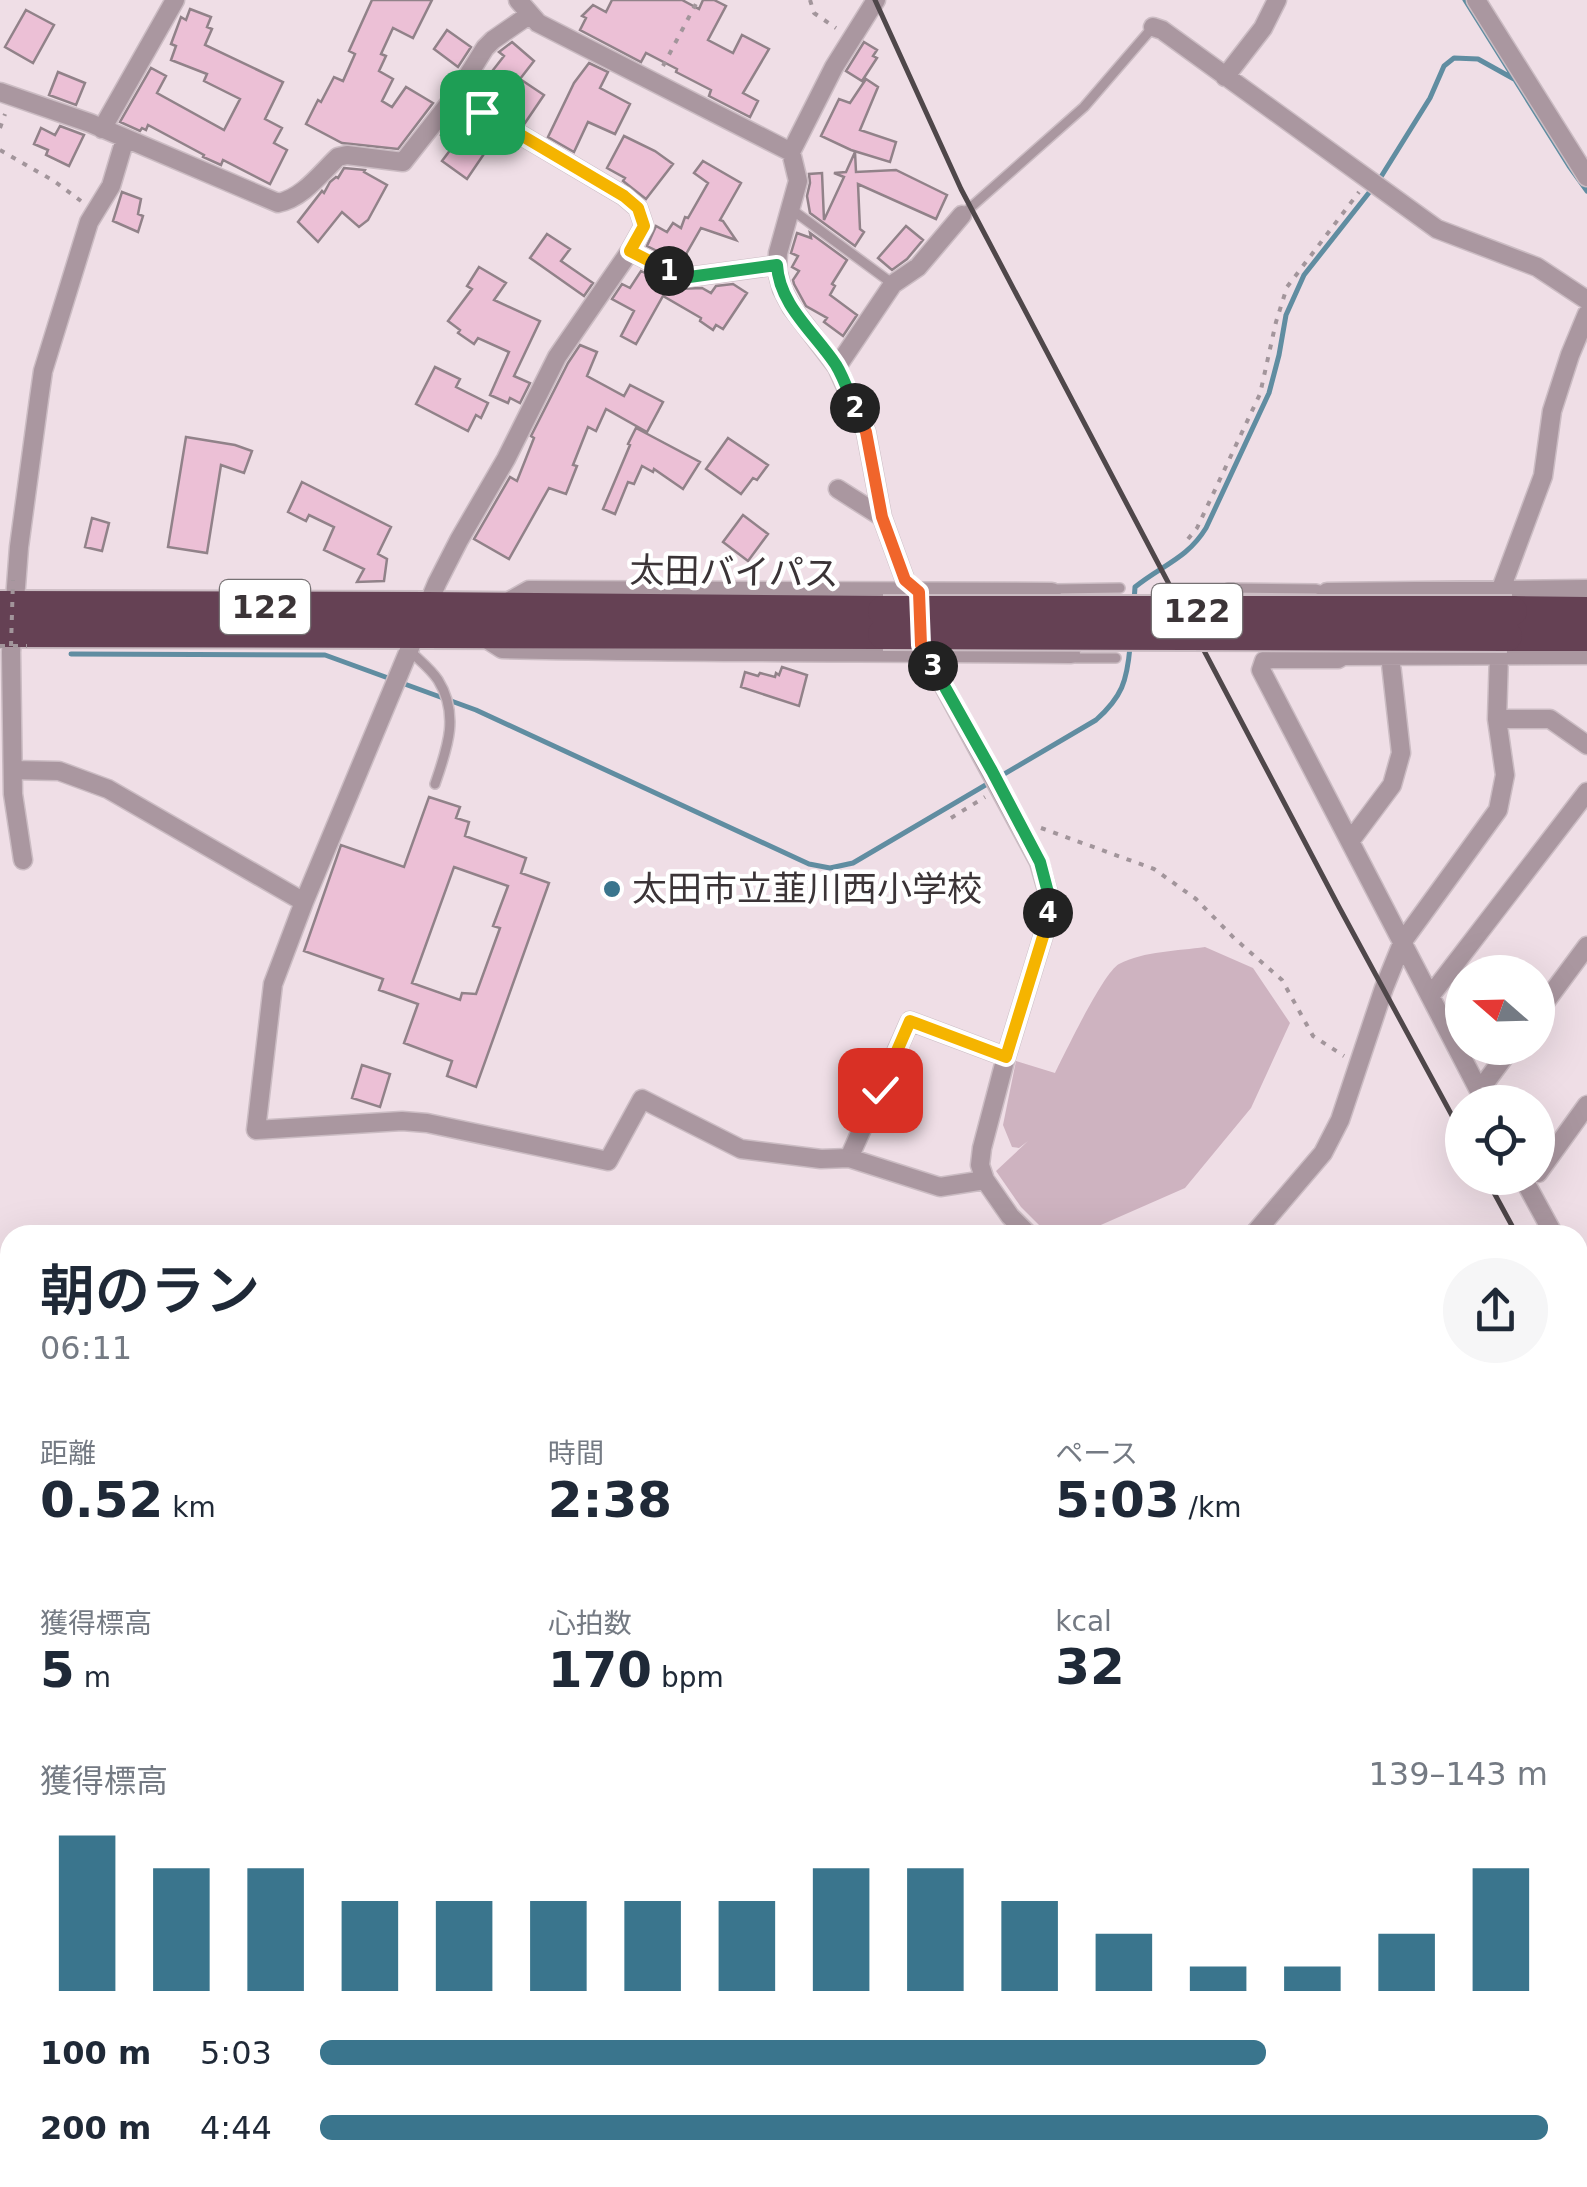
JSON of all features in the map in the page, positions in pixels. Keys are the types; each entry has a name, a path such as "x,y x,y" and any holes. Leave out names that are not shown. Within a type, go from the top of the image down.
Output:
{"highway":[{"name":"太田バイパス","path":"418,629 500,608 899,602 1505,623 1587,636"},
{"name":"太田バイパス","path":"10,624 476,632 899,602"},
{"name":"太田バイパス","path":"1505,623 1587,612"}],"street":[{"path":"102,129 175,0"},
{"path":"876,0 834,67 791,152 798,180 777,265 782,290 837,367 866,432 906,646 925,652 1040,862 1050,900 980,1166 985,1180 1019,1225"},
{"path":"1226,77 1263,28 1278,0"},
{"path":"1476,0 1587,177"},
{"path":"0,92 102,129 278,203 290,201 338,157 403,162 455,96 485,48 524,8 538,22 791,152"},
{"path":"1153,26 1437,229 1537,267 1587,300"},
{"path":"455,96 624,196 638,208 644,226 557,357 506,458 458,540 418,629 273,984 256,1130 402,1121 427,1123 608,1161 642,1098 742,1149 821,1159 849,1158 940,1186 985,1180"},
{"path":"23,860 6,770 10,624 43,371 89,222 111,186 125,139"},
{"path":"837,367 893,284 918,267 962,214"},
{"path":"630,251 682,278 777,265"},
{"path":"1262,1225 1323,1154 1340,1120 1403,941 1498,810 1505,774 1497,719 1505,623 1543,476 1552,411 1587,314"},
{"path":"838,488 882,517"},
{"path":"1476,1085 1261,670 1264,661 1271,659 1390,654 1505,623 1587,589"},
{"path":"899,602 1052,592"},
{"path":"1327,592 1505,623 1587,655"},
{"path":"476,632 502,649 702,654 1071,654"},
{"path":"1350,840 1392,785 1401,753 1390,654"},
{"path":"1497,719 1550,720 1587,745"},
{"path":"6,770 59,771 108,790 304,902"},
{"path":"1431,995 1587,792"},
{"path":"1555,989 1587,946"},
{"path":"849,1158 910,1021 1006,1057"},
{"path":"1555,1148 1587,1106"},
{"path":"1538,1195 1550,1225"}],"lane":[{"path":"962,214 1084,107 1153,26"},
{"path":"791,210 893,284"},
{"path":"1052,592 1120,588"},
{"path":"1228,588 1327,592"},
{"path":"418,629 448,706 450,739 435,784"},
{"path":"1071,654 1076,658 1116,658"}],"path":[{"path":"654,83 698,0"},
{"path":"810,0 814,13 852,39"},
{"path":"0,150 54,181 96,212"},
{"path":"1188,539 1197,528 1260,394 1286,288 1368,180"},
{"path":"951,818 997,780"},
{"path":"1018,820 1154,870 1196,899 1282,980 1313,1036 1358,1065"}],"shaded area":[{"path":"1205,947 1253,968 1290,1023 1251,1108 1185,1188 1101,1225 1039,1225 996,1171 1028,1141 1019,1148 1012,1147 1003,1125 1016,1061 1055,1073 1112,970 1150,954"}],"building":[{"path":"372,0 432,0 413,38 393,28 381,54 386,56 379,71 393,79 382,101 392,107 406,87 433,103 398,149 342,143 306,124 334,77 343,81 355,54 349,51"},
{"path":"612,0 682,0 699,9 703,0 714,0 726,6 708,40 733,53 742,35 769,49 743,93 758,101 750,117 709,96 711,90 646,53 641,62 580,30 586,18 582,16 593,5 606,12"},
{"path":"190,9 211,17 207,27 212,29 205,45 283,82 265,119 282,128 274,143 287,150 270,184 223,160 221,165 203,157 148,125 140,131 120,122 151,68 166,76 157,93 224,130 240,99 204,81 207,74 171,60 176,46 171,44 181,17 186,20"},
{"path":"26,10 54,25 33,63 5,47"},
{"path":"447,30 471,47 458,67 434,49"},
{"path":"512,42 534,61 520,79 544,95 525,123 476,92 504,56 499,52"},
{"path":"864,42 877,50 873,56 877,58 862,81 846,71"},
{"path":"589,63 608,72 600,88 630,104 615,134 588,122 574,152 548,137 574,83"},
{"path":"58,72 85,83 76,105 49,95"},
{"path":"866,79 878,87 860,130 896,142 890,162 821,136 839,99 850,103"},
{"path":"469,119 500,137 496,144 492,142 467,179 442,161 454,145 441,135 450,123 461,132"},
{"path":"60,126 84,135 69,166 34,144 41,128 55,135"},
{"path":"624,136 673,164 646,199 623,181 625,178 607,168"},
{"path":"855,152 856,172 896,170 947,195 936,219 858,184 860,229 864,232 855,246 810,213 809,174 822,173 824,220 844,177 834,173 846,172"},
{"path":"703,161 741,183 720,220 736,240 701,228 681,263 647,246 656,226 667,232 673,223 681,228 685,217 688,218 708,183 694,173"},
{"path":"344,168 365,170 387,185 368,220 359,227 342,212 318,242 298,222"},
{"path":"122,192 141,199 138,214 143,216 138,232 113,221"},
{"path":"906,226 923,240 892,270 878,258"},
{"path":"797,233 811,238 810,233 847,260 832,284 835,286 830,295 857,315 843,336 824,322 827,318 806,306 794,284 799,271 792,267 798,256 791,253"},
{"path":"547,234 570,249 561,261 593,283 584,296 530,258"},
{"path":"479,267 506,283 494,300 540,321 514,376 530,383 520,403 510,398 508,403 490,395 509,352 478,338 474,344 448,321 472,289 467,286"},
{"path":"641,271 677,289 702,288 711,293 716,286 733,284 747,293 723,329 716,325 713,330 701,318 663,296 636,344 621,336 634,311 612,299 622,284 630,288"},
{"path":"580,345 597,352 587,376 624,396 630,385 663,402 647,432 606,409 596,431 588,427 566,494 549,488 509,559 474,539 510,477 517,481 534,438 531,436"},
{"path":"435,367 460,379 456,387 488,403 481,418 476,415 468,431 416,404"},
{"path":"636,428 700,462 683,489 654,469 653,472 642,466 634,484 628,482 615,514 603,509"},
{"path":"186,437 252,451 244,473 221,465 207,553 168,547"},
{"path":"728,438 768,465 741,494 706,469"},
{"path":"302,482 391,527 378,554 387,559 384,581 357,582 364,569 324,550 334,527 309,515 306,521 288,512"},
{"path":"743,515 768,534 748,561 723,542"},
{"path":"92,518 109,523 102,551 85,547"},
{"path":"782,667 807,675 799,706 741,687 745,672 775,677"},
{"path":"429,797 460,807 456,818 469,822 465,836 526,858 521,873 549,883 476,1087 447,1076 452,1061 404,1043 418,1004 379,990 383,979 304,951 341,845 404,867","holes":["454,867 508,886 493,926 500,928 476,994 462,993 460,1000 412,983"]},
{"path":"362,1065 390,1074 380,1107 352,1098"}],"waterway":[{"path":"1465,0 1587,191"},
{"path":"1134,602 1135,587 1182,554 1206,528 1269,393 1286,315 1304,275 1379,180 1430,98 1444,66 1454,58 1478,59 1514,79"},
{"path":"71,654 325,655 476,710 809,864 830,868 853,863 1096,720 1122,688 1130,647"}],"railway":[{"path":"875,0 961,189 1445,1103"},
{"path":"1495,1195 1512,1225"}],"place":[{"name":"太田市立韮川西小学校","path":"612,889"}],"route":[{"path":"482,112 624,196 638,208 644,226 630,251 682,278 777,265 782,290 837,367 866,432 882,517 905,580 919,592 921,645 1040,862 1050,900 1045,930 1006,1057 910,1021 880,1090"}]}
